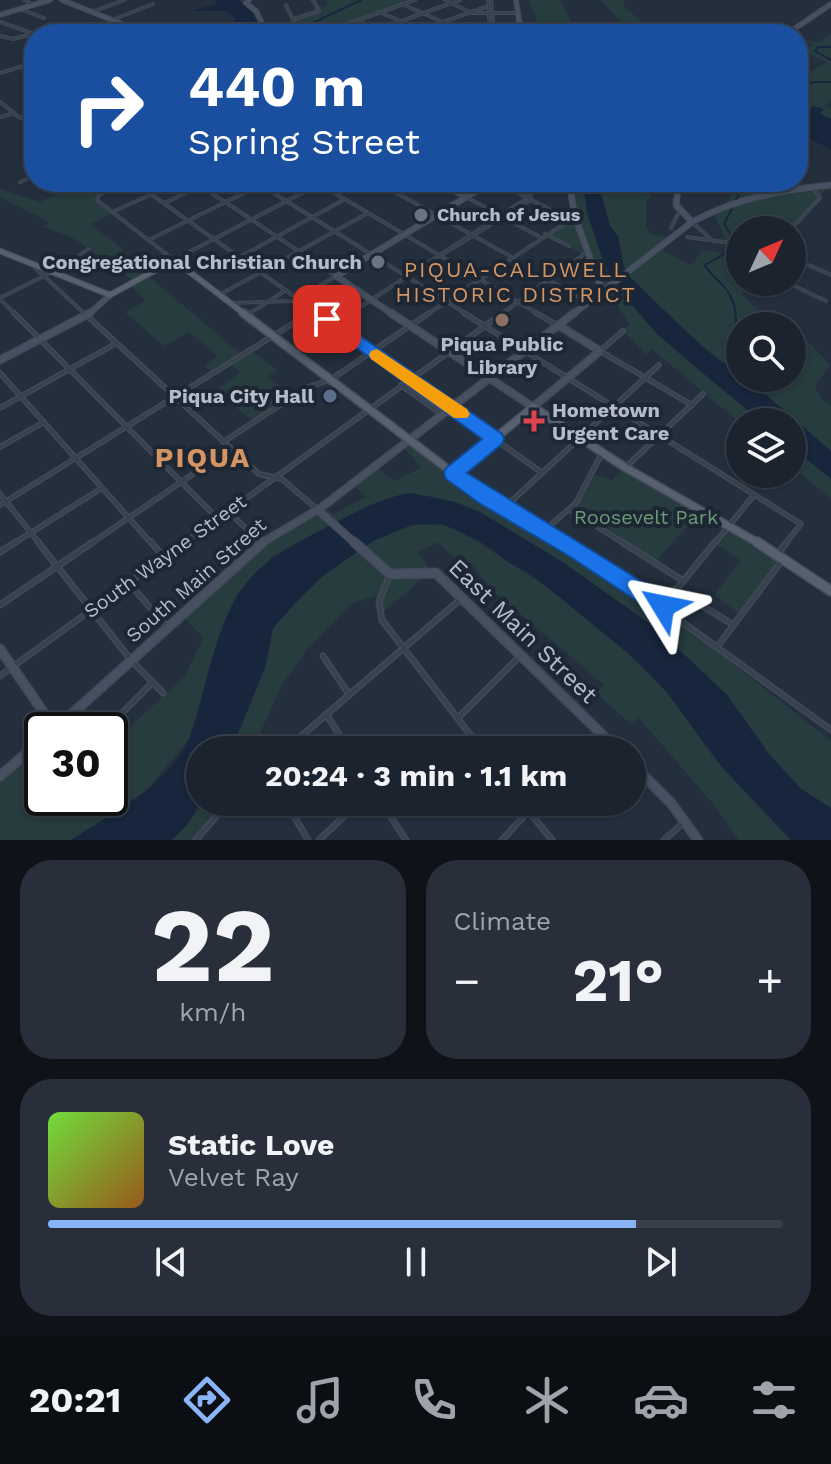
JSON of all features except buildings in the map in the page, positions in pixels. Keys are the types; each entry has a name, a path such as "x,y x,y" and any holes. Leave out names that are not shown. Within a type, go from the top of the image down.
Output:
{"main road":[{"path":"0,251 110,295 174,260 453,473 533,407 626,468 730,526 831,591"}],"street":[{"path":"25,0 33,5"},
{"path":"1,14 50,0"},
{"path":"62,0 122,24"},
{"path":"92,12 124,0"},
{"path":"249,0 246,3 256,11 263,24"},
{"path":"292,24 294,20 319,11 313,0"},
{"path":"347,24 415,0"},
{"path":"445,0 469,12 518,13"},
{"path":"391,24 460,0"},
{"path":"489,0 491,24"},
{"path":"516,0 519,24"},
{"path":"112,20 153,4"},
{"path":"402,4 446,24"},
{"path":"802,24 831,4"},
{"path":"286,5 294,20"},
{"path":"435,24 490,5"},
{"path":"20,9 44,18"},
{"path":"379,12 405,24"},
{"path":"357,20 365,24"},
{"path":"1,24 24,30"},
{"path":"0,36 13,39 24,36"},
{"path":"0,73 24,66"},
{"path":"0,102 24,118"},
{"path":"0,117 14,113"},
{"path":"20,182 24,180"},
{"name":"South Main Street","path":"808,187 831,185"},
{"path":"804,216 818,201 819,195 811,187"},
{"path":"106,192 96,199 174,260 304,192"},
{"path":"149,192 541,472"},
{"path":"165,203 188,192"},
{"path":"210,192 533,407 623,331"},
{"path":"149,240 243,192"},
{"path":"272,192 801,524 717,647"},
{"path":"334,192 692,405"},
{"path":"395,192 511,257"},
{"path":"457,192 540,237"},
{"path":"230,303 299,299 475,192"},
{"path":"515,192 568,219"},
{"path":"334,324 502,217 528,198 530,192"},
{"path":"571,192 575,217 587,252 604,288"},
{"path":"678,192 676,205 679,212 713,241"},
{"name":"South Main Street","path":"74,712 261,543 320,512 692,222 724,206 771,192"},
{"path":"112,212 152,194"},
{"path":"240,257 345,199"},
{"path":"671,228 679,212"},
{"path":"220,295 368,213"},
{"path":"223,442 308,387 330,380 540,237 575,217"},
{"path":"545,234 569,246"},
{"path":"687,237 726,243"},
{"path":"88,249 54,273 0,298 217,519"},
{"name":"South Wayne Street","path":"0,676 516,300 587,252"},
{"path":"31,264 230,449 259,474 288,482 387,571 377,609 382,620 472,736"},
{"path":"806,265 831,275"},
{"path":"547,279 587,302"},
{"path":"247,315 286,290"},
{"path":"806,292 826,301"},
{"path":"0,360 87,316 110,295"},
{"path":"0,505 315,310"},
{"path":"0,408 117,343"},
{"path":"504,508 659,365"},
{"path":"0,373 164,557"},
{"path":"401,385 442,415"},
{"path":"626,468 703,394"},
{"path":"0,447 44,422"},
{"path":"0,605 230,449"},
{"path":"545,530 571,510 602,453"},
{"path":"453,473 663,606 831,730"},
{"path":"0,552 102,488"},
{"path":"0,494 131,660 163,693"},
{"path":"663,606 754,495"},
{"path":"571,510 682,580"},
{"path":"228,511 261,543"},
{"name":"East Main Street","path":"387,571 431,571 602,734"},
{"path":"129,583 167,627"},
{"path":"675,589 732,624"},
{"path":"301,736 462,598"},
{"path":"0,649 42,712"},
{"path":"323,656 349,694"},
{"path":"458,718 520,656"},
{"path":"123,712 152,683"},
{"path":"326,714 340,736"},
{"path":"0,776 24,755"},
{"path":"646,779 686,821 698,840"},
{"path":"200,838 217,816"},
{"path":"294,816 308,840"},
{"path":"319,840 344,816"},
{"path":"390,816 406,840"},
{"path":"502,840 524,816"},
{"path":"531,816 552,840"},
{"path":"664,840 686,821"}],"green space":[{"path":"239,0 249,0 246,2 264,24 259,24 251,10"},
{"path":"325,0 415,0 347,24 294,24 294,19 329,5"},
{"path":"529,0 560,0 572,24 536,24 538,23"},
{"path":"601,0 624,0 625,8 645,24 623,24"},
{"path":"831,34 831,99 825,105 831,109 831,119 820,113 808,112 808,74 827,62 808,54 808,49 814,45 808,40 817,43"},
{"path":"808,185 830,185 802,216 726,216 726,241 713,211 724,206 733,192 808,192"},
{"path":"0,189 40,202 62,192 105,192 96,199 113,213 91,224 133,258 128,263 146,274 242,355 251,350 277,370 268,376 293,397 254,422 215,390 240,373 230,363 213,373 204,365 218,356 189,332 164,346 125,312 146,301 128,284 132,280 72,237 43,227 49,222 0,197"},
{"path":"571,192 585,192 592,225 605,261 623,292 671,346 745,408 726,408 726,411 652,349 646,354 623,331 630,325 614,300 602,291 587,252 582,254 545,234 575,217"},
{"path":"601,192 651,192 651,199 646,199 646,226 651,234 672,237 658,248 690,265 704,250 726,254 726,296 743,296 762,312 726,312 726,366 631,278 624,267 618,236 610,226"},
{"path":"806,340 830,365 815,386 821,399 831,405 831,451 806,430 806,408 779,408 760,392 806,392"},
{"path":"410,441 471,487 616,574 717,647 716,650 831,741 831,808 801,789 768,753 727,695 657,629 564,563 480,512 430,496 358,512 273,556 237,594 220,635 186,743 147,790 128,802 128,728 185,676 203,638 181,614 252,550 322,507 333,514 366,497 353,484 376,467 394,481 421,468 403,446"},
{"path":"806,458 831,479 831,499 806,478"},
{"name":"Roosevelt Park","path":"626,468 702,510 654,563 571,510 589,473 612,480"},
{"path":"430,523 462,533 552,591 592,622 665,691 716,760 791,840 739,840 714,805 639,718 631,724 596,693 604,685 491,589 474,567 450,554 438,542 418,552 431,571 380,615 377,609 379,595 352,603 307,650 283,683 258,736 237,736 264,669 271,632 287,610 343,560 387,535"},
{"path":"730,526 784,559 740,614 714,595 741,561 715,543"},
{"path":"24,756 24,816 107,816 71,840 0,840 0,776"},
{"path":"193,816 216,816 196,840 171,840"}],"water":[{"path":"216,0 239,0 260,24 234,24 235,18 226,11 191,11 216,4"},
{"path":"813,106 824,109 820,113 822,116 831,119 831,149 808,138 808,113"},
{"path":"584,192 601,192 610,226 618,236 624,267 631,278 702,347 726,365 726,392 657,334 617,287 603,261 587,213"},
{"path":"726,392 763,392 781,408 745,408"},
{"path":"806,429 831,451 831,479 806,458"},
{"path":"411,493 455,502 480,512 564,563 657,629 727,695 768,753 801,789 831,808 831,840 791,840 722,767 666,691 629,654 531,574 483,543 443,524 411,525 373,541 323,576 273,628 266,665 237,736 190,736 215,649 233,603 244,586 258,570 299,542 347,516"},
{"path":"186,744 186,816 193,816 171,840 71,840 110,816 128,816 128,804 153,785"}],"waterway":[{"path":"311,24 361,0"},
{"path":"831,47 818,47 815,51 831,60"},
{"path":"808,85 831,82"},
{"path":"725,368 736,328 735,308 726,289 705,265 733,249 735,241 724,224 740,192"}],"slow traffic":[{"path":"377,355 461,414"}],"place":[{"name":"Church of Jesus","path":"421,215"},
{"name":"Congregational Christian Church","path":"378,262"},
{"name":"Piqua Public Library","path":"502,320"},
{"name":"Piqua City Hall","path":"330,396"},
{"name":"Hometown Urgent Care","path":"534,421"}],"district":[{"name":"PIQUA-CALDWELL HISTORIC DISTRICT","path":"516,282"},
{"name":"PIQUA","path":"203,457"}],"route":[{"path":"327,319 495,439 453,473 486,497 576,549 663,606"}]}
